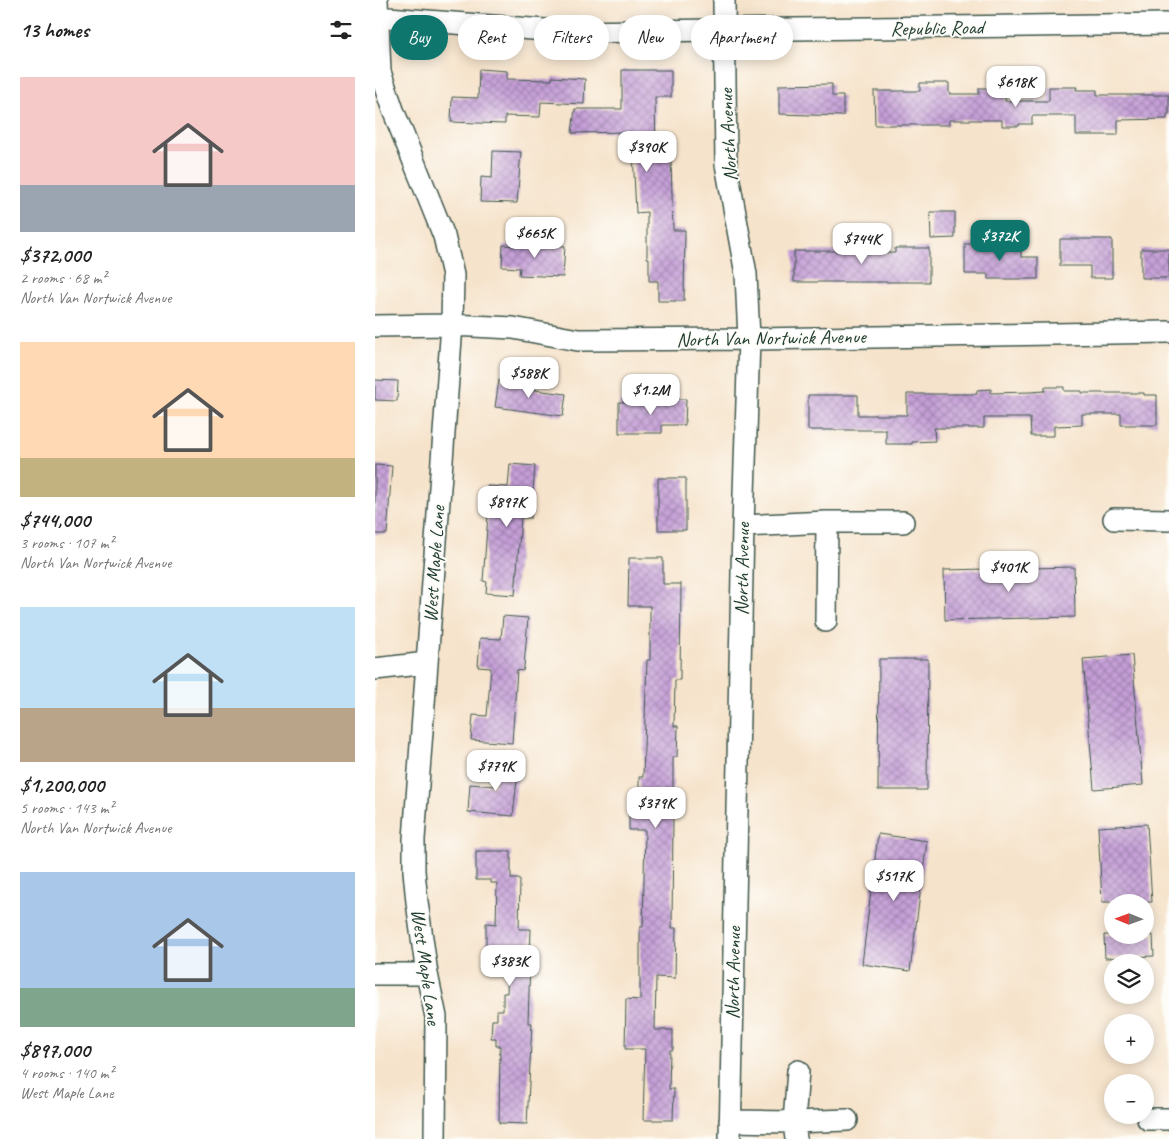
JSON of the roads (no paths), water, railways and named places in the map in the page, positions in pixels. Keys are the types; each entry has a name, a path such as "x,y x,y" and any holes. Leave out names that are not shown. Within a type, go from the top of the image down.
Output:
{"street":[{"name":"North Avenue","path":"724,15 725,0"},
{"name":"Republic Road","path":"376,12 572,32 691,30"},
{"name":"West Maple Lane","path":"376,12 380,72 393,110 444,236 453,275 414,863 417,902 435,1017 435,1139"},
{"name":"Republic Road","path":"793,29 1169,24"},
{"name":"North Avenue","path":"724,60 726,164 747,274 749,339 743,526 730,1130"},
{"name":"North Van Nortwick Avenue","path":"375,326 451,325 513,328 578,340 1169,332"},
{"path":"1114,520 1169,520"},
{"path":"743,526 827,522 903,522"},
{"path":"826,621 827,522"},
{"path":"375,669 427,663"},
{"path":"375,974 427,974"},
{"path":"795,1130 798,1071"},
{"path":"1154,1119 1169,1119"},
{"path":"730,1130 795,1130 847,1120"}]}
